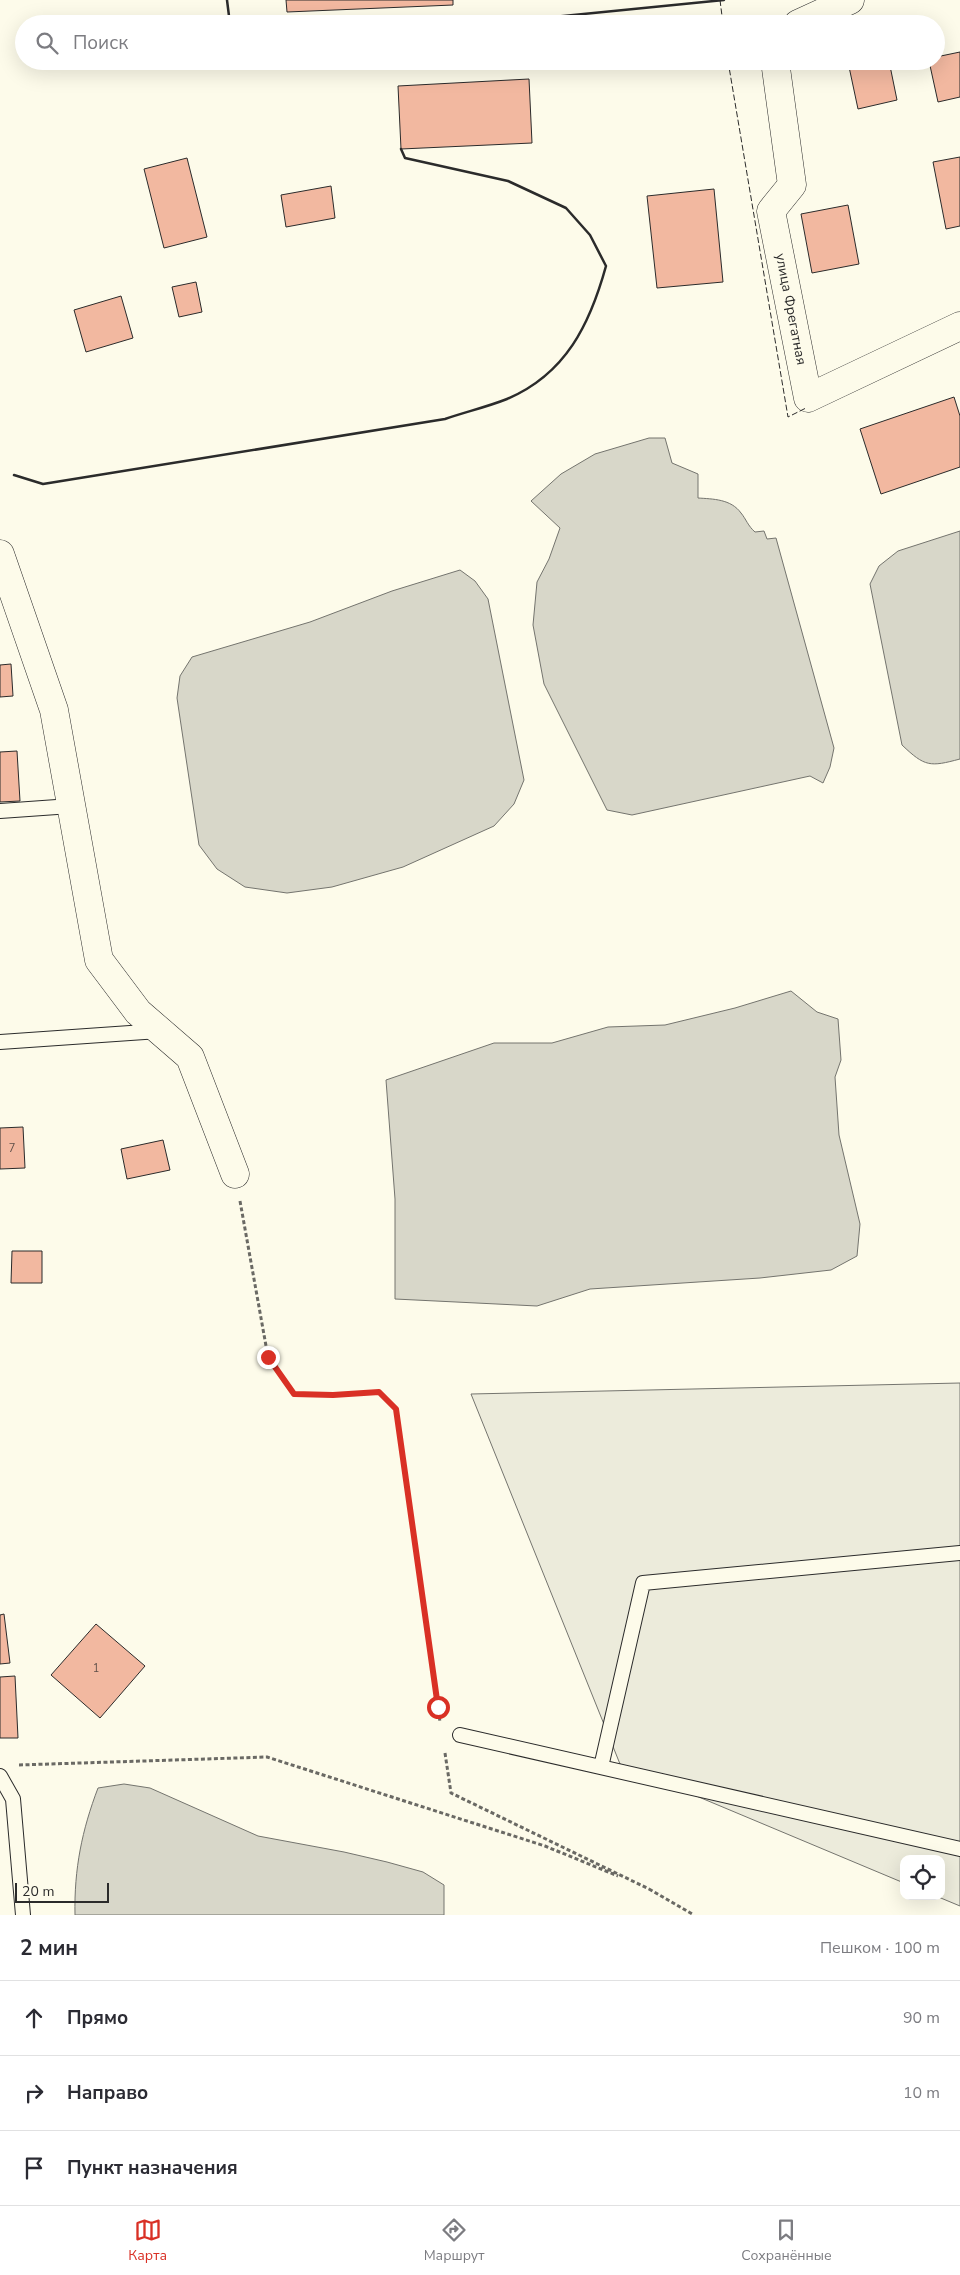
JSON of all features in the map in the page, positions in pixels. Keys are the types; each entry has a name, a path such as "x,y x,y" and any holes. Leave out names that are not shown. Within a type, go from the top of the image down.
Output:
{"street":[{"path":"818,15 850,0"},
{"name":"улица Фрегатная","path":"776,70 792,185 771,211 808,398 960,326"},
{"path":"0,554 54,710 99,960 138,1012 190,1057 235,1174"}],"lane":[{"path":"0,811 71,806"},
{"path":"0,1042 160,1031"},
{"path":"601,1767 643,1583 960,1553"},
{"path":"460,1736 960,1848"},
{"path":"0,1776 13,1799 23,1915"}],"path":[{"path":"235,1174 268,1357 288,1387 294,1394 333,1395 379,1392 396,1409 441,1726"},
{"path":"444,1745 451,1793 649,1889 694,1915"},
{"path":"10,1765 267,1757 545,1846 649,1889"}],"shaded area":[{"path":"649,438 665,438 672,463 698,474 698,498 727,502 737,508 755,532 764,531 767,539 776,538 834,748 830,767 823,783 810,776 632,815 607,810 544,684 533,625 537,582 549,559 560,528 531,501 561,474 595,454"},
{"path":"960,531 960,759 935,764 917,758 902,745 870,584 879,566 898,551"},
{"path":"460,570 475,581 488,599 524,780 514,804 494,826 403,867 332,887 287,893 245,887 217,869 199,845 177,698 180,676 192,657 310,622 392,591"},
{"path":"791,991 817,1012 838,1019 841,1060 835,1077 839,1135 860,1224 857,1256 831,1270 760,1278 590,1289 537,1306 395,1299 395,1199 386,1080 494,1043 552,1043 608,1027 665,1025 735,1008"},
{"path":"960,1383 960,1906 945,1900 945,1855 900,1855 900,1881 620,1764 471,1394"},
{"path":"124,1784 150,1788 258,1836 344,1852 423,1872 444,1885 444,1915 75,1915 76,1882 80,1850 98,1788"}],"building":[{"path":"286,0 453,0 453,5 287,12"},
{"path":"960,52 960,97 938,102 931,70 945,70 945,55"},
{"path":"850,70 891,70 897,100 858,109"},
{"path":"529,79 532,143 401,149 398,86"},
{"path":"960,157 960,226 946,229 933,162"},
{"path":"187,158 207,237 164,248 144,169"},
{"path":"331,186 335,218 286,227 281,195"},
{"path":"714,189 723,282 657,288 647,196"},
{"path":"848,205 859,264 812,273 801,214"},
{"path":"196,282 202,312 179,317 172,287"},
{"path":"121,296 133,338 86,352 74,310"},
{"path":"954,397 960,416 960,467 881,494 860,429"},
{"path":"11,664 13,696 0,697 0,665"},
{"path":"17,751 20,801 0,802 0,752"},
{"path":"23,1127 25,1168 0,1169 0,1128"},
{"path":"163,1140 170,1170 127,1179 121,1149"},
{"path":"12,1251 42,1251 42,1283 11,1283"},
{"path":"4,1614 10,1663 0,1664 0,1615"},
{"path":"96,1624 145,1666 100,1718 51,1675"},
{"path":"15,1676 18,1738 0,1738 0,1677"}],"fence":[{"path":"720,0 722,15"},
{"path":"730,70 788,417 806,408"}],"wall":[{"path":"227,0 229,15"},
{"path":"573,15 724,0"},
{"path":"14,475 43,484 445,419 507,399 545,376 573,345 592,308 600,287 606,266 590,235 566,208 508,181 405,158 401,149"}],"route":[{"path":"268,1357 294,1394 333,1395 379,1392 396,1409 438,1707"}]}
